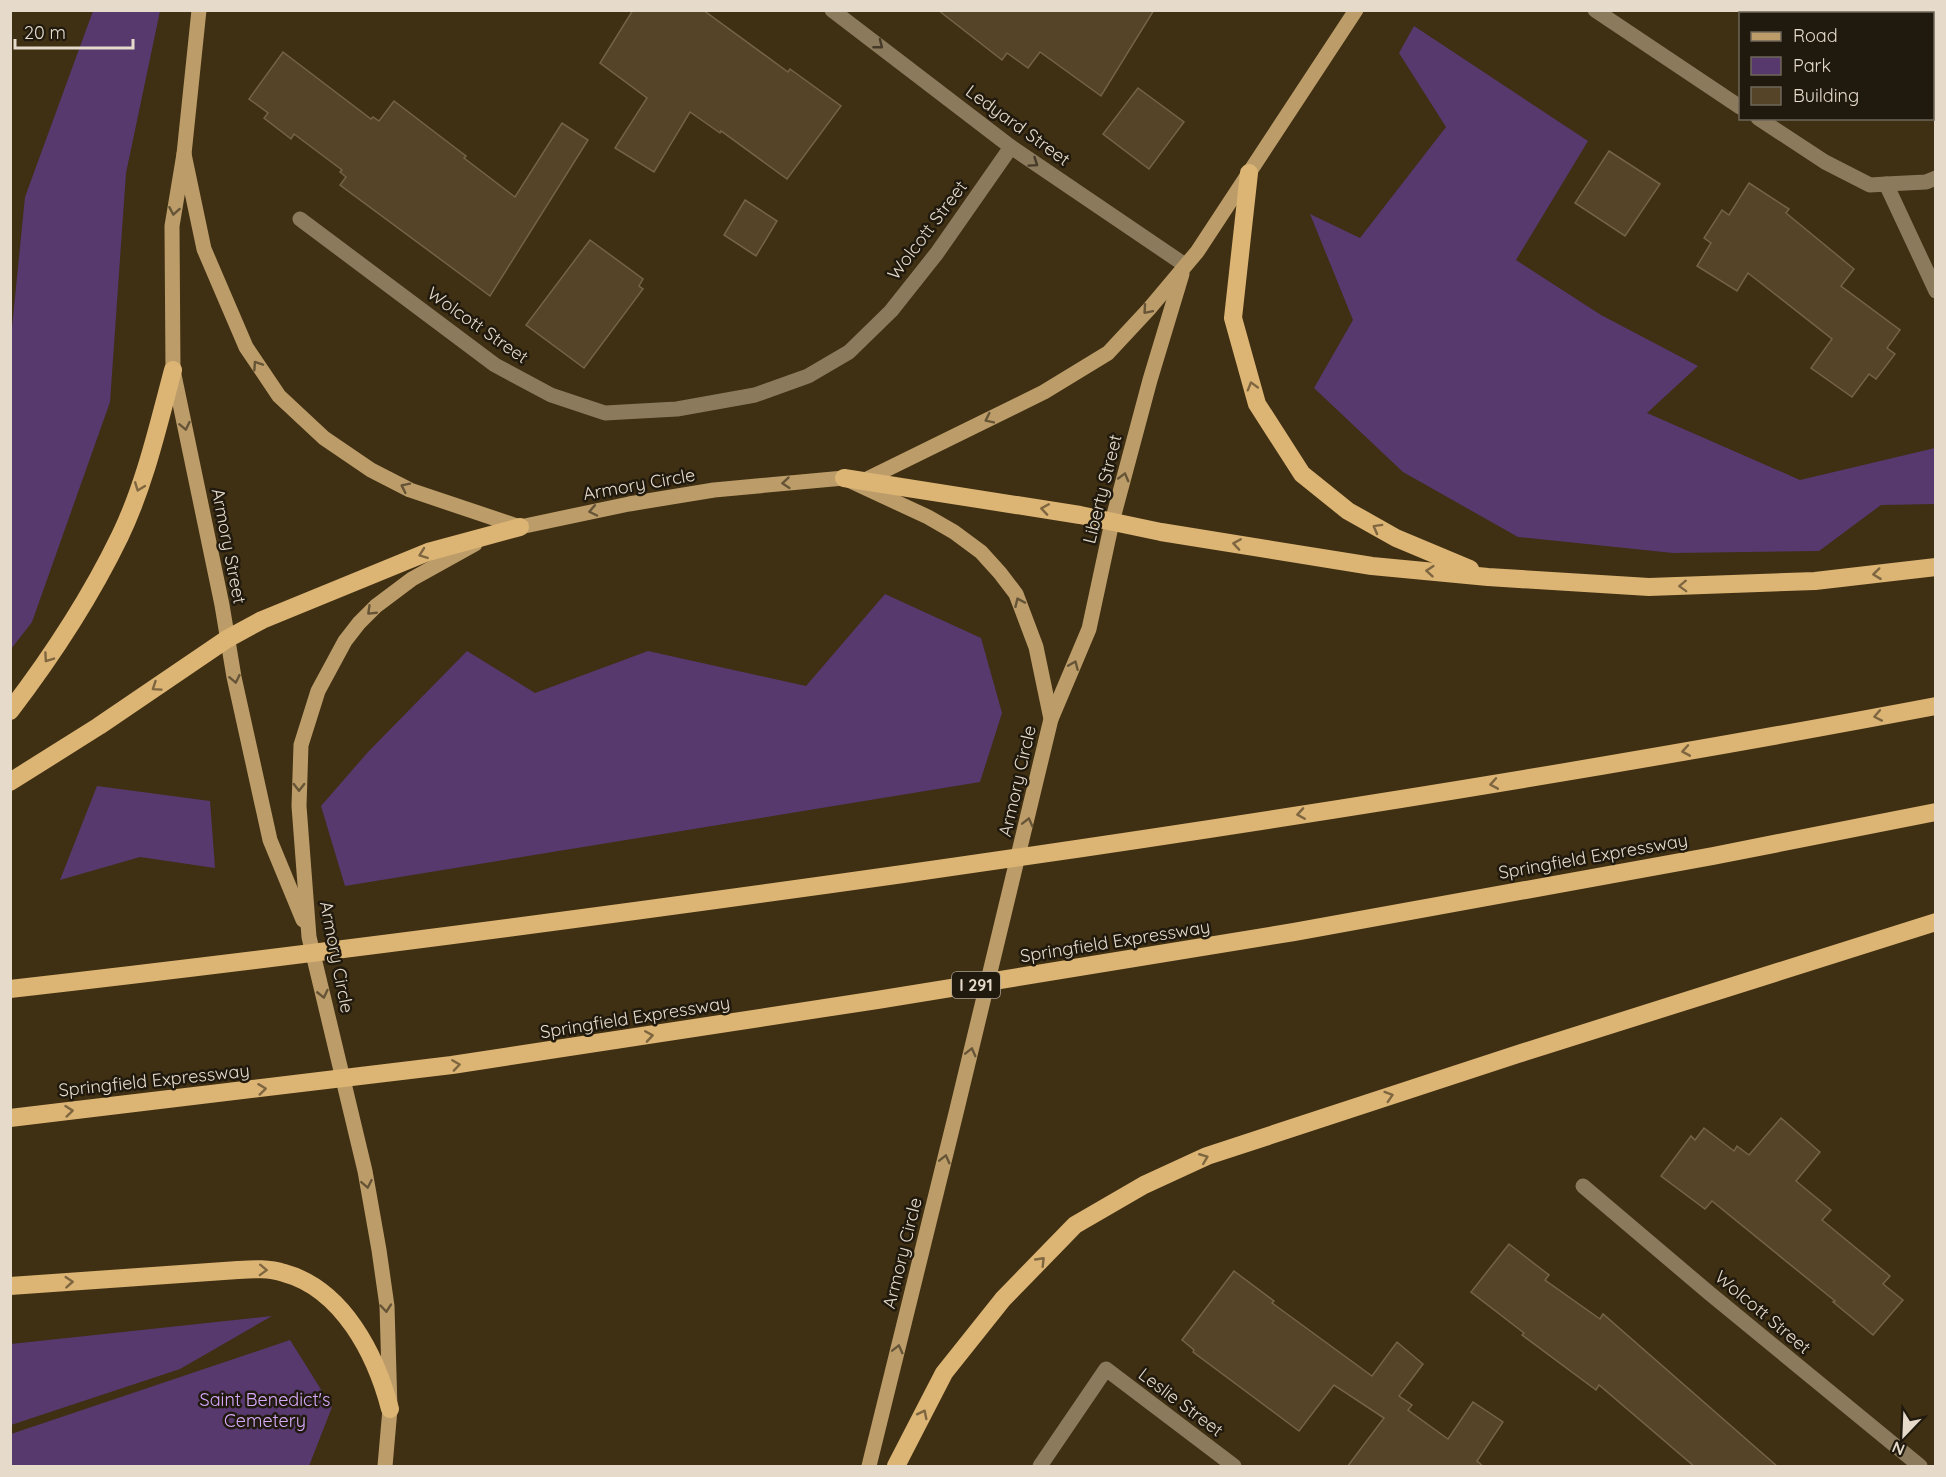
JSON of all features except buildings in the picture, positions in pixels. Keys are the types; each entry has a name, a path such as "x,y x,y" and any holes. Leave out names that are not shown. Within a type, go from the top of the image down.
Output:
{"highway":[{"path":"1249,172 1233,318 1257,404 1302,474 1348,511 1396,538 1488,577"},
{"path":"10,711 78,616 121,535 146,470 174,370"},
{"path":"844,478 1080,515 1161,532 1372,566 1488,577 1649,587 1815,581 1935,567"},
{"path":"10,782 99,726 227,639 262,620 428,552 520,527"},
{"path":"10,989 549,924 1005,859 1424,795 1935,706"},
{"name":"Springfield Expressway","path":"10,1118 452,1065 877,1000 1294,932 1713,856 1935,812"},
{"path":"896,1467 944,1373 1003,1299 1075,1225 1144,1185 1207,1156 1518,1054 1935,922"},
{"path":"10,1286 238,1270 271,1270 286,1273 304,1281 326,1297 345,1316 357,1332 379,1373 390,1409"}],"main road":[{"name":"Armory Street","path":"199,10 184,154 172,226 174,370 227,639 270,840 309,937"},
{"name":"Liberty Street","path":"863,481 1044,392 1108,353 1197,252 1356,10"},
{"name":"Armory Street","path":"184,154 204,249 246,347 279,396 324,438 371,470 410,490 520,527"},
{"name":"Liberty Street","path":"1051,719 1089,629 1112,522 1150,380 1185,265"},
{"name":"Armory Circle","path":"520,527 629,504 714,490 844,478 928,517 954,532 981,552 1016,594 1036,647 1051,719 1045,749 869,1467"},
{"name":"Armory Circle","path":"386,1467 390,1409 387,1306 365,1171 309,937 301,854 299,778 302,745 318,691 340,649 359,623 376,606 412,579 491,535"}],"street":[{"name":"Ledyard Street","path":"832,10 1011,147 1185,265"},
{"path":"1595,10 1739,106"},
{"path":"1761,120 1825,162 1870,185 1926,182 1935,178"},
{"name":"Wolcott Street","path":"300,219 495,365 551,395 605,413 677,409 755,395 808,376 849,352 891,311 931,261 1011,147"},
{"path":"1886,184 1935,291"},
{"name":"Wolcott Street","path":"1583,1186 1920,1467"},
{"name":"Leslie Street","path":"1040,1467 1106,1369 1234,1467"}],"green space":[{"path":"93,11 160,11 126,173 110,402 32,622 11,649 10,348 25,197"},
{"path":"1414,26 1588,141 1516,260 1601,315 1698,366 1647,413 1800,480 1935,448 1935,504 1881,505 1819,551 1673,553 1518,537 1403,472 1314,388 1353,320 1310,214 1360,238 1446,127 1399,53"},
{"path":"885,594 981,638 1002,713 980,782 345,886 321,806 368,752 467,651 535,693 648,651 806,686"},
{"path":"97,786 210,801 215,868 140,857 60,880"},
{"path":"272,1316 180,1369 11,1425 11,1344"},
{"name":"Saint Benedict's Cemetery","path":"290,1340 332,1407 309,1466 11,1466 11,1434"}]}
